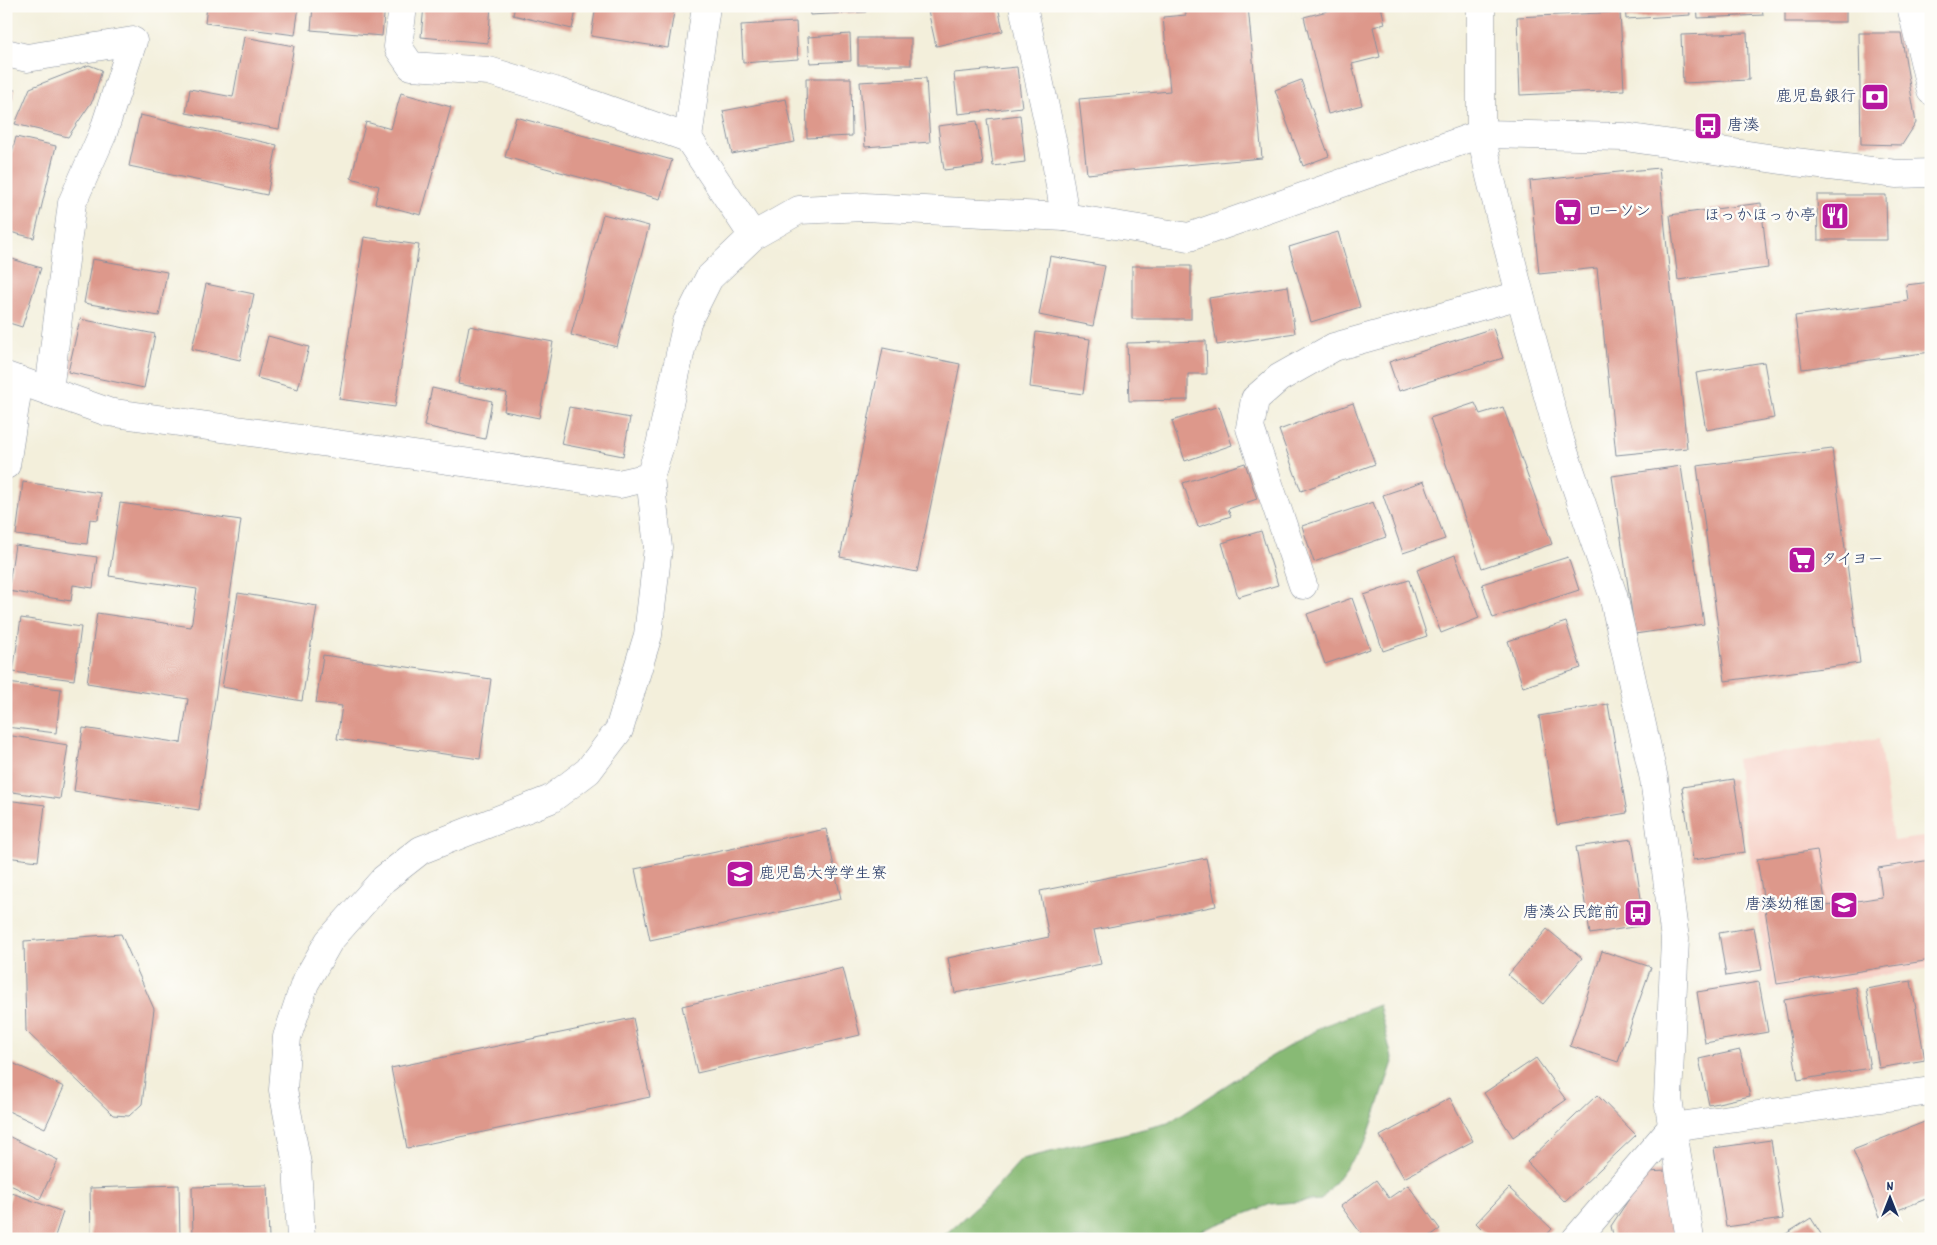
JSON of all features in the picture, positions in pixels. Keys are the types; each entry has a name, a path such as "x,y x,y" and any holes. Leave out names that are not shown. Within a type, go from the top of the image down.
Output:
{"street":[{"path":"403,6 398,47 411,66 488,71 558,92 688,138 753,236"},
{"path":"688,138 706,6"},
{"path":"1023,6 1054,149 1065,217"},
{"path":"1481,6 1481,134 1520,295 1561,443 1613,595 1654,780 1675,939 1668,1099 1690,1239"},
{"path":"1911,6 1931,92"},
{"path":"6,52 27,58 133,41 103,133 72,203 49,392"},
{"path":"301,1239 297,1164 283,1090 287,1037 305,983 329,941 384,879 421,850 551,799 588,771 619,730 648,635 658,547 650,477 660,445 687,322 709,278 753,236 799,210 864,207 1065,217 1189,237 1481,134 1625,137 1897,174 1931,173"},
{"path":"1303,585 1250,428 1256,399 1279,378 1334,347 1520,295"},
{"path":"6,465 13,378 108,412 619,484 650,477"},
{"path":"1576,1239 1672,1127 1931,1091"}],"shaded area":[{"name":"唐湊幼稚園","path":"1879,739 1893,841 1931,836 1931,968 1770,991 1736,759"}],"green space":[{"path":"1379,1005 1393,1062 1366,1141 1321,1200 1271,1204 1179,1239 940,1239 986,1198 1022,1159 1168,1123 1262,1062 1323,1026"}],"building":[{"path":"207,6 299,6 295,35 205,23"},
{"path":"313,6 385,6 382,36 311,30"},
{"path":"424,6 491,6 488,43 421,37"},
{"path":"515,6 577,6 572,29 513,15"},
{"path":"596,6 675,6 668,48 591,36"},
{"path":"809,6 866,6 866,12 810,15"},
{"path":"927,6 998,6 1003,31 936,46"},
{"path":"1185,6 1248,6 1262,158 1087,174 1079,99 1170,91 1163,17 1186,15"},
{"path":"1347,6 1381,6 1385,24 1373,27 1380,57 1352,64 1362,105 1328,114 1304,17"},
{"path":"1625,6 1689,6 1690,15 1626,19"},
{"path":"1697,6 1762,6 1763,15 1698,18"},
{"path":"1785,6 1846,6 1846,22 1785,22"},
{"path":"1620,12 1624,90 1520,95 1517,17"},
{"path":"796,22 798,59 743,63 741,25"},
{"path":"1747,33 1749,80 1683,83 1681,35"},
{"path":"1859,33 1901,33 1916,123 1902,145 1861,144"},
{"path":"850,34 851,61 810,63 808,37"},
{"path":"244,37 294,46 279,129 186,113 190,89 233,97"},
{"path":"858,38 911,38 911,65 858,65"},
{"path":"89,65 102,70 93,100 68,137 15,124 30,88"},
{"path":"1017,67 1022,107 958,114 954,73"},
{"path":"806,78 851,78 852,136 807,138"},
{"path":"926,78 930,142 865,147 860,82"},
{"path":"1301,80 1329,156 1303,166 1275,90"},
{"path":"6,87 15,90 7,120 6,120"},
{"path":"401,93 451,107 421,215 375,203 379,186 351,178 366,122 391,129"},
{"path":"786,99 795,142 732,154 723,111"},
{"path":"140,115 277,145 267,195 129,166"},
{"path":"1020,115 1025,162 993,166 987,119"},
{"path":"516,117 672,160 660,199 505,157"},
{"path":"977,121 983,165 944,170 938,126"},
{"path":"16,137 56,146 34,238 6,231 6,175"},
{"path":"1659,168 1687,448 1616,455 1597,268 1539,274 1530,181"},
{"path":"1817,195 1886,195 1887,240 1818,240"},
{"path":"1761,203 1768,268 1678,280 1670,215"},
{"path":"603,214 649,226 617,347 571,335"},
{"path":"1338,232 1360,307 1311,322 1289,247"},
{"path":"364,237 419,245 395,407 339,399"},
{"path":"1050,256 1105,266 1093,326 1039,315"},
{"path":"6,257 41,268 22,327 6,322"},
{"path":"92,259 167,272 159,316 84,303"},
{"path":"1132,266 1191,266 1191,319 1132,319"},
{"path":"1931,282 1931,352 1802,369 1795,316 1908,301 1906,285"},
{"path":"206,284 254,294 240,360 192,349"},
{"path":"1288,286 1295,333 1217,345 1209,298"},
{"path":"80,319 155,334 144,388 68,372"},
{"path":"469,326 553,342 539,418 504,411 507,393 458,384"},
{"path":"1493,328 1503,358 1399,391 1389,362"},
{"path":"1036,332 1090,339 1083,394 1030,387"},
{"path":"268,336 309,347 298,389 257,378"},
{"path":"1206,341 1207,374 1188,374 1188,400 1129,401 1127,343"},
{"path":"883,348 960,364 917,572 840,557"},
{"path":"1764,362 1774,418 1706,430 1696,373"},
{"path":"432,388 492,401 485,439 424,426"},
{"path":"1353,403 1375,464 1301,491 1279,430"},
{"path":"1475,403 1480,414 1503,407 1552,544 1482,568 1430,418"},
{"path":"1219,406 1232,445 1185,461 1172,421"},
{"path":"569,407 630,418 623,456 561,444"},
{"path":"1832,449 1860,663 1725,681 1697,466"},
{"path":"1245,463 1257,499 1228,509 1231,516 1198,527 1183,483"},
{"path":"1681,466 1704,624 1635,634 1612,476"},
{"path":"1424,481 1445,539 1403,553 1383,495"},
{"path":"23,482 101,493 98,520 90,519 87,544 16,535"},
{"path":"1373,502 1386,537 1314,562 1302,526"},
{"path":"120,503 241,520 199,810 74,791 83,728 181,743 188,699 87,683 97,613 191,627 197,589 109,576"},
{"path":"1261,531 1278,585 1238,597 1222,543"},
{"path":"15,545 97,557 93,588 73,585 71,601 8,591"},
{"path":"1455,555 1479,618 1441,633 1417,570"},
{"path":"1568,557 1579,590 1493,618 1482,584"},
{"path":"1409,580 1427,636 1383,651 1364,595"},
{"path":"238,593 317,606 302,701 222,687"},
{"path":"1352,598 1370,649 1325,664 1307,614"},
{"path":"21,618 81,627 74,680 13,672"},
{"path":"1566,622 1581,668 1523,687 1508,641"},
{"path":"323,655 491,679 480,759 337,739 342,706 316,703"},
{"path":"6,683 61,689 56,733 6,727"},
{"path":"1608,704 1627,813 1557,825 1539,716"},
{"path":"6,735 68,745 60,799 6,791"},
{"path":"1734,779 1745,852 1693,860 1682,787"},
{"path":"6,800 45,805 38,861 6,857"},
{"path":"826,829 841,899 650,940 635,869"},
{"path":"1632,839 1645,925 1590,934 1576,847"},
{"path":"1817,850 1826,906 1882,897 1878,868 1931,860 1931,960 1777,984 1757,859"},
{"path":"1206,858 1216,906 1094,930 1101,964 955,993 948,958 1049,937 1040,891"},
{"path":"1754,927 1762,970 1726,976 1719,933"},
{"path":"1547,929 1582,958 1543,1004 1508,975"},
{"path":"121,934 154,1009 142,1104 129,1116 113,1115 26,1031 24,941"},
{"path":"1602,951 1651,967 1618,1062 1570,1046"},
{"path":"843,968 860,1035 697,1073 682,1006"},
{"path":"1911,981 1925,1060 1879,1068 1866,989"},
{"path":"1759,982 1768,1032 1705,1043 1697,992"},
{"path":"1856,987 1870,1068 1798,1080 1784,1000"},
{"path":"633,1018 650,1097 407,1148 391,1068"},
{"path":"1740,1050 1750,1096 1709,1105 1699,1059"},
{"path":"1536,1058 1566,1100 1513,1137 1484,1093"},
{"path":"6,1060 64,1087 45,1128 6,1110"},
{"path":"1597,1095 1636,1135 1565,1202 1527,1162"},
{"path":"1450,1098 1473,1141 1404,1178 1380,1136"},
{"path":"1927,1121 1931,1131 1931,1197 1880,1217 1853,1150"},
{"path":"6,1135 58,1160 40,1199 6,1183"},
{"path":"1771,1140 1783,1219 1726,1227 1714,1148"},
{"path":"1666,1171 1677,1239 1614,1239 1611,1226 1647,1172"},
{"path":"1376,1180 1389,1198 1408,1185 1440,1229 1426,1239 1365,1239 1341,1206"},
{"path":"179,1185 180,1239 91,1239 90,1188"},
{"path":"267,1185 269,1239 193,1239 192,1187"},
{"path":"1509,1188 1552,1229 1543,1239 1492,1239 1476,1223"},
{"path":"12,1193 63,1212 54,1239 6,1239 6,1208"},
{"path":"1811,1218 1824,1239 1786,1239 1784,1235"}],"place":[{"name":"鹿児島銀行","path":"1875,97"},
{"name":"唐湊","path":"1708,126"},
{"name":"ローソン","path":"1568,212"},
{"name":"ほっかほっか亭","path":"1835,216"},
{"name":"タイヨー","path":"1802,560"},
{"name":"鹿児島大学学生寮","path":"740,874"},
{"name":"唐湊幼稚園","path":"1844,905"},
{"name":"唐湊公民館前","path":"1638,913"}]}
